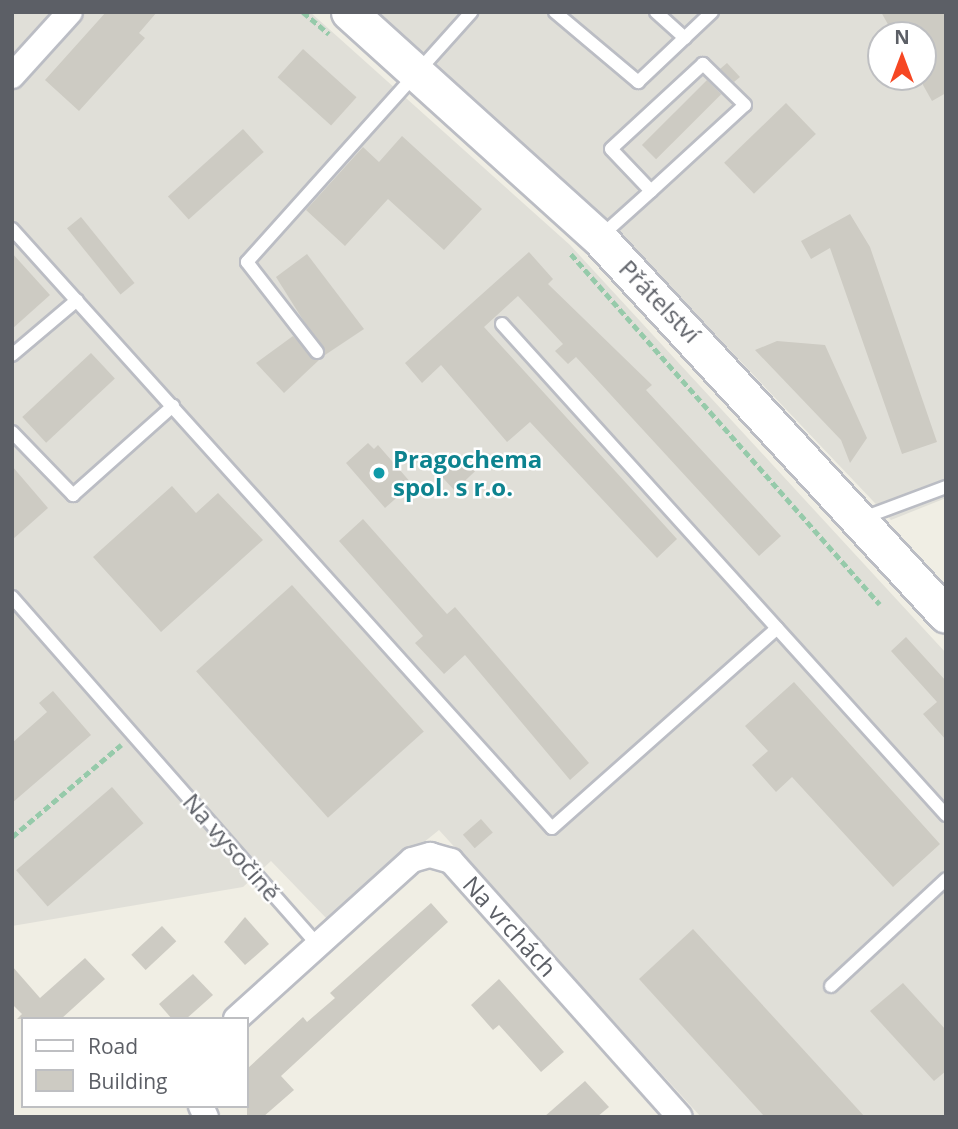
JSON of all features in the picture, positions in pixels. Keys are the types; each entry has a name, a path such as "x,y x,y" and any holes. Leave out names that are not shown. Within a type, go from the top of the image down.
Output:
{"main road":[{"name":"Přátelství","path":"349,12 599,238 946,615"}],"street":[{"path":"12,76 70,12"},
{"name":"Na vrchách","path":"315,942 412,860 430,855 452,862 680,1117"},
{"path":"238,1017 315,942"}],"lane":[{"path":"317,352 247,262 471,12"},
{"path":"555,12 638,82 712,12"},
{"path":"656,12 685,38"},
{"path":"599,238 651,191 745,105 703,64 611,149 651,191"},
{"path":"12,229 552,828 776,628"},
{"path":"12,355 77,300"},
{"path":"502,324 946,815"},
{"path":"12,432 73,495 173,406"},
{"path":"859,519 946,487"},
{"name":"Na vysočině","path":"12,597 315,942"},
{"path":"831,986 946,879"}],"path":[{"path":"565,247 880,604"},
{"path":"12,837 133,734"}],"shaded area":[{"path":"12,12 310,12 570,245 946,653 946,1117 701,1117 439,830 328,920 271,861 243,887 12,926"},
{"path":"376,12 946,12 946,498 891,520 617,231"}],"building":[{"path":"106,12 157,12 139,33 145,38 79,111 45,80"},
{"path":"881,12 946,12 946,93 932,101 926,91 937,91 937,21 886,21"},
{"path":"303,49 357,97 331,125 278,77"},
{"path":"727,63 740,77 734,82 720,69"},
{"path":"707,80 721,94 656,159 642,145"},
{"path":"786,103 816,134 754,194 724,163"},
{"path":"243,129 264,152 189,220 168,197"},
{"path":"402,136 482,209 444,250 388,199 345,246 306,210 363,147 379,162"},
{"path":"850,214 870,247 937,442 902,454 830,248 811,259 801,241"},
{"path":"81,217 134,283 121,294 67,228"},
{"path":"529,252 553,279 548,284 652,385 646,390 781,536 759,556 576,357 568,364 555,351 563,344 518,296 484,327 677,539 657,558 530,422 507,442 441,365 422,383 405,363"},
{"path":"12,253 50,295 12,329"},
{"path":"307,254 364,329 325,355 276,277"},
{"path":"293,336 319,360 284,393 256,363"},
{"path":"777,341 825,345 867,438 850,463 841,440 755,350"},
{"path":"91,353 115,379 46,443 22,417"},
{"name":"Pragochema spol. s r.o.","path":"368,443 374,449 378,445 412,484 385,508 346,463"},
{"path":"458,453 475,471 455,490 438,472"},
{"path":"12,466 48,508 12,540"},
{"path":"172,486 196,513 218,493 263,540 161,632 93,557"},
{"path":"363,519 447,614 455,607 589,763 570,780 465,655 444,674 415,643 423,636 339,541"},
{"path":"292,585 424,731 328,818 196,671"},
{"path":"906,637 946,681 946,740 923,714 937,702 891,651"},
{"path":"794,682 940,844 893,887 792,777 776,792 752,765 768,751 745,726"},
{"path":"53,691 91,735 12,803 12,743 47,712 39,703"},
{"path":"112,787 143,823 48,907 16,870"},
{"path":"481,819 493,833 475,848 463,835"},
{"path":"431,903 448,922 281,1076 294,1090 263,1117 247,1116 248,1068 303,1017 307,1022 335,998 330,993"},
{"path":"245,917 269,944 245,965 224,942"},
{"path":"162,926 176,941 146,970 131,955"},
{"path":"693,929 865,1117 765,1117 639,979"},
{"path":"85,958 105,979 63,1017 17,1019 22,1014 12,1004 12,966 40,998"},
{"path":"193,974 213,995 188,1017 170,1017 159,1004"},
{"path":"499,979 564,1052 541,1072 499,1025 493,1030 471,1005"},
{"path":"903,983 946,1030 946,1071 934,1081 870,1011"},
{"path":"585,1081 609,1107 597,1117 544,1117"}],"place":[{"name":"Pragochema spol. s r.o.","path":"379,473"}]}
